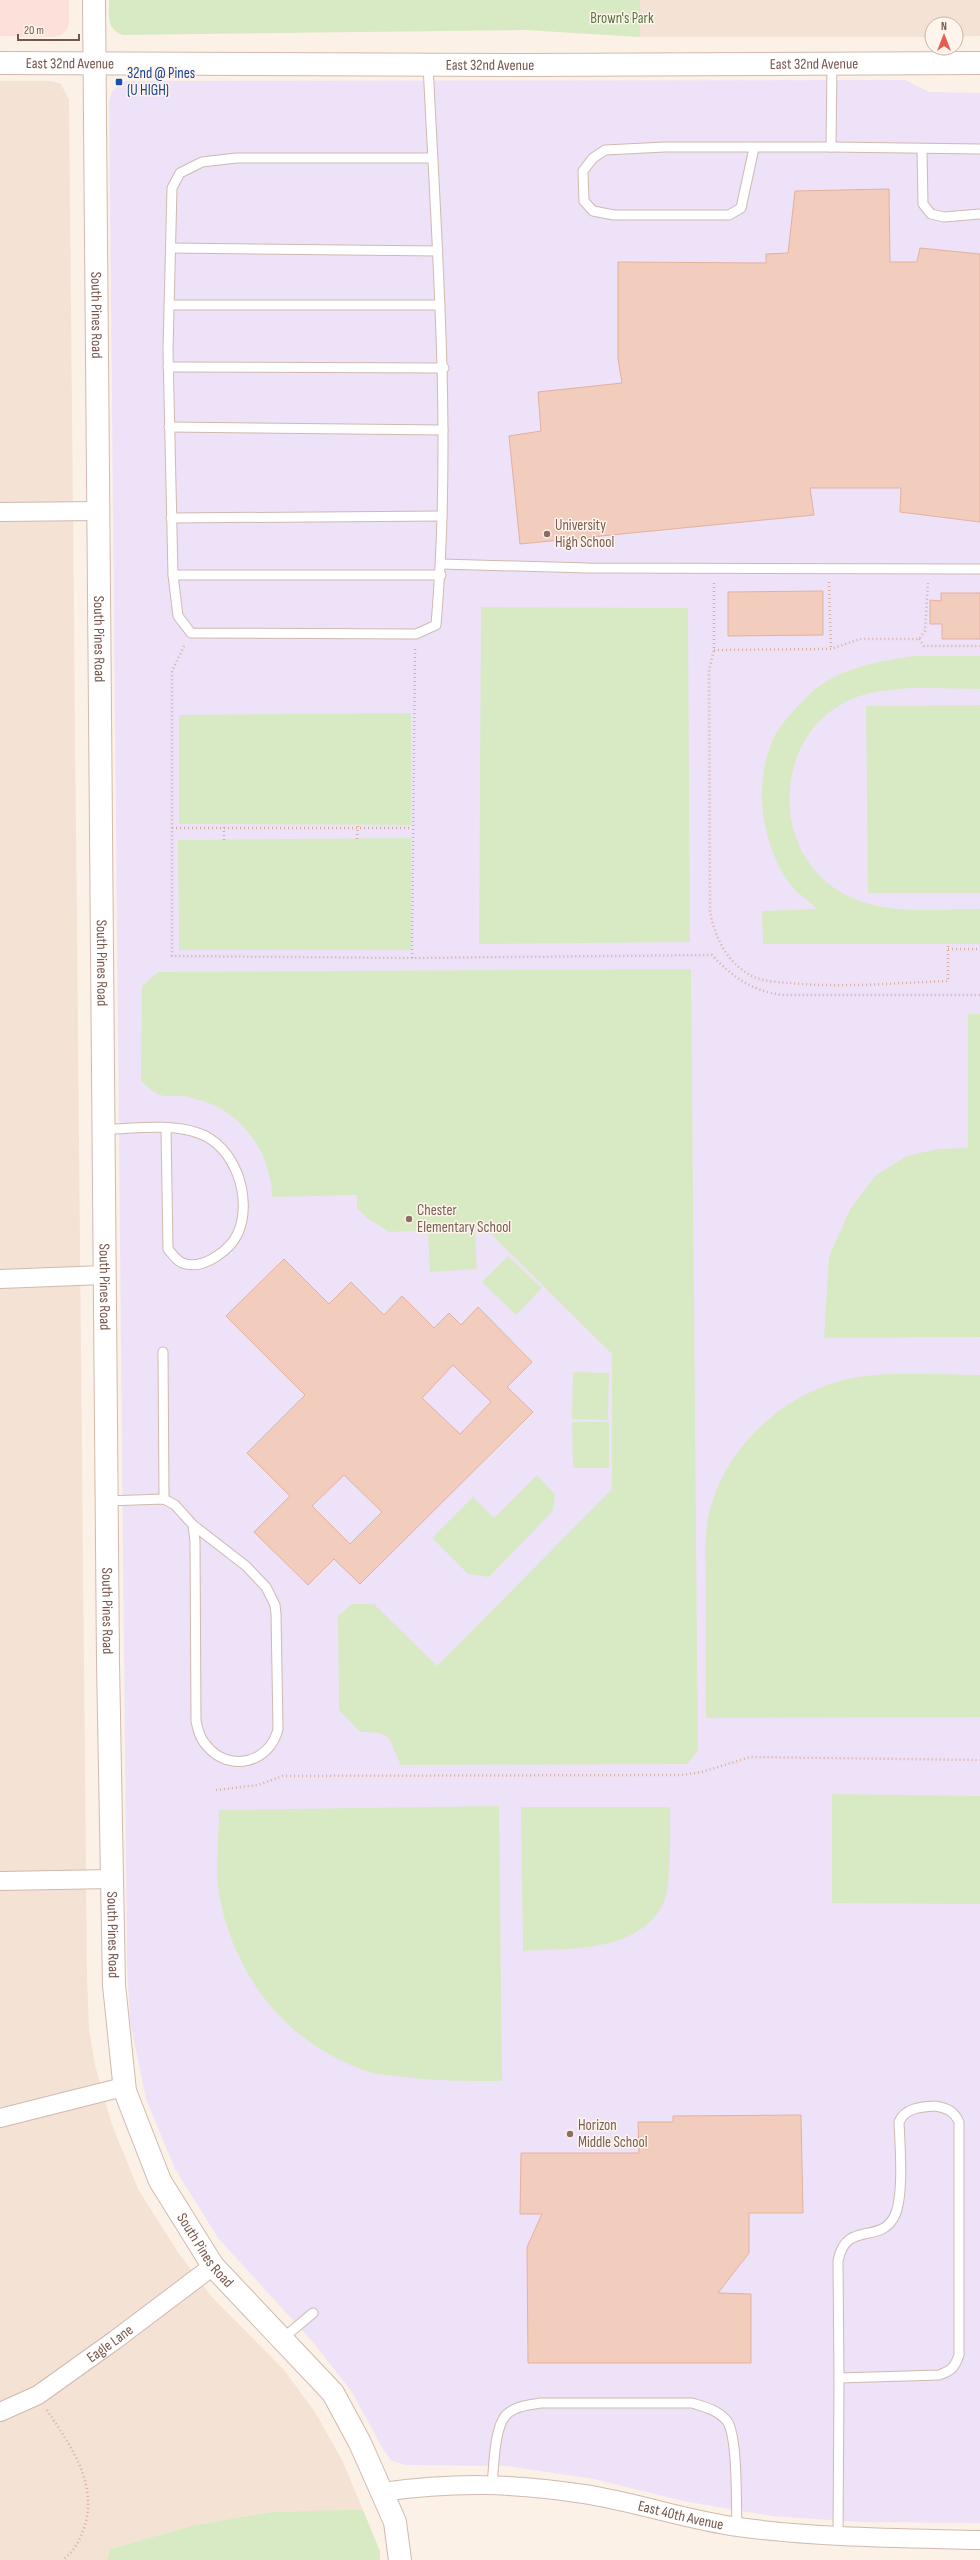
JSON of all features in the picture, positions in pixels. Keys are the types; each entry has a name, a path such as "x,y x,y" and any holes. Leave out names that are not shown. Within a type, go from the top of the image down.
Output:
{"street":[{"name":"South Pines Road","path":"94,0 100,511 106,1501 114,1985 125,2091 160,2181 213,2266 333,2393 360,2443 383,2492 395,2522 400,2560"},
{"name":"East 32nd Avenue","path":"0,63 980,63"},
{"path":"0,512 100,511"},
{"path":"0,1279 104,1275"},
{"path":"0,1881 113,1879"},
{"path":"0,2118 122,2086 125,2091"},
{"name":"Eagle Lane","path":"0,2412 38,2395 115,2340 213,2266"},
{"name":"East 40th Avenue","path":"383,2492 435,2485 492,2484 585,2494 737,2527 838,2537 980,2540"}],"lane":[{"path":"428,64 438,250 440,305 444,368 441,564 436,624 416,634 191,633 178,616 173,575 168,367 172,188 180,173 202,162 236,158 433,158"},
{"path":"831,147 832,64"},
{"path":"754,148 741,208 729,215 614,215 593,211 584,202 583,171 593,158 605,150 665,147 980,149"},
{"path":"922,149 923,204 931,214 944,217 980,214"},
{"path":"170,248 438,250"},
{"path":"169,305 440,305"},
{"path":"168,367 444,368"},
{"path":"169,426 443,430"},
{"path":"172,518 442,516"},
{"path":"441,564 714,569 980,569"},
{"path":"173,575 440,575"},
{"path":"103,1129 166,1129 198,1132 212,1139 226,1153 236,1170 241,1187 242,1219 238,1233 231,1243 209,1260 196,1264 185,1264 176,1259 168,1249 166,1129"},
{"path":"163,1352 164,1499"},
{"path":"106,1501 164,1499 175,1505 193,1525 220,1544 266,1587 275,1605 278,1729 272,1744 264,1753 250,1762 231,1761 222,1758 206,1746 200,1736 196,1721 193,1525"},
{"path":"838,2537 838,2261 840,2248 851,2238 873,2233 888,2225 895,2214 900,2185 899,2122 902,2115 922,2106 947,2108 956,2115 959,2122 958,2355 955,2365 944,2373 896,2377 839,2378"},
{"path":"282,2339 313,2313"},
{"path":"492,2484 499,2430 506,2416 521,2407 541,2403 692,2403 714,2410 727,2422 733,2438 737,2527"}],"path":[{"path":"714,569 714,650 709,670 710,912 714,931 722,947 737,965 754,977 773,982 805,985 948,981 948,945"},
{"path":"829,569 831,649"},
{"path":"919,639 925,631 925,601 928,595"},
{"path":"191,633 172,671 172,956 412,958 712,956 732,976 764,992 781,995 980,994"},
{"path":"412,958 412,723 416,634"},
{"path":"714,650 831,649 860,639 919,639"},
{"path":"919,639 924,646 980,646"},
{"path":"172,828 224,826 358,826 412,828"},
{"path":"224,826 224,840"},
{"path":"357,839 358,826"},
{"path":"948,949 980,949"},
{"path":"216,1790 258,1785 283,1776 682,1775 702,1772 750,1757 980,1760"},
{"path":"38,2395 76,2456 86,2477 89,2496 88,2519 80,2540 68,2557 62,2560"}],"shaded area":[{"path":"0,0 69,0 69,23 67,30 61,35 52,37 0,36"},
{"path":"640,0 980,0 980,36 964,37 964,16 924,16 924,37 640,37"},
{"path":"905,80 929,92 980,93 980,2523 860,2522 772,2516 683,2501 594,2479 506,2466 406,2465 392,2461 384,2451 352,2392 311,2340 218,2238 175,2169 146,2099 130,2021 127,1967 109,101 112,92 118,84 126,81"},
{"path":"0,81 51,81 61,84 69,100 87,1977 89,2029 95,2065 111,2122 138,2189 177,2251 211,2296 284,2370 315,2412 343,2462 363,2510 271,2512 194,2525 110,2549 107,2560 0,2560"}],"green space":[{"name":"Brown's Park","path":"109,0 640,0 640,37 525,30 123,35 111,25 109,16"},
{"path":"481,607 688,608 690,942 479,944"},
{"path":"913,656 980,656 980,689 917,688 886,690 857,697 829,713 808,735 795,762 790,792 792,823 802,851 820,876 846,895 862,902 895,909 980,909 980,944 763,944 762,911 817,909 797,892 787,880 771,847 766,829 762,791 764,772 767,754 777,731 813,691 828,680 839,674 863,666"},
{"path":"980,705 980,893 868,893 866,706"},
{"path":"411,713 411,825 179,824 179,715"},
{"path":"411,838 411,950 179,950 178,840"},
{"path":"691,969 698,1751 687,1764 401,1765 389,1738 380,1733 360,1732 339,1710 338,1616 352,1604 374,1604 437,1666 612,1489 612,1354 485,1228 389,1232 367,1218 357,1208 357,1195 272,1197 271,1182 261,1153 254,1140 244,1127 233,1117 220,1108 206,1102 182,1096 160,1095 151,1090 141,1081 142,986 158,972"},
{"path":"968,1014 980,1014 980,1337 824,1338 829,1256 851,1208 875,1176 907,1156 937,1149 968,1148"},
{"path":"475,1231 477,1269 430,1272 428,1234"},
{"path":"508,1256 542,1288 516,1315 482,1282"},
{"path":"573,1372 609,1373 608,1420 572,1419"},
{"path":"916,1374 980,1375 980,1717 706,1718 705,1551 707,1525 713,1499 724,1473 739,1450 758,1429 779,1411 802,1396 827,1385 867,1376"},
{"path":"572,1422 609,1422 609,1468 573,1468"},
{"path":"537,1475 555,1494 553,1511 489,1577 468,1574 432,1538 473,1497 494,1518"},
{"path":"832,1794 980,1796 980,1904 832,1903"},
{"path":"499,1806 502,2081 422,2079 369,2072 340,2060 314,2045 290,2026 269,2004 252,1980 237,1953 226,1925 218,1885 217,1864 219,1810"},
{"path":"521,1807 670,1807 670,1857 668,1885 663,1904 652,1920 637,1932 620,1940 601,1945 581,1948 523,1951"},
{"path":"363,2510 380,2551 380,2560 107,2560 110,2549 194,2525 271,2512"}],"building":[{"path":"889,189 890,262 917,262 920,248 980,254 980,522 900,512 901,488 810,488 814,515 520,544 509,436 541,431 538,392 622,383 618,358 618,262 766,263 766,254 788,253 795,191"},
{"path":"823,591 823,635 728,636 728,592"},
{"path":"941,593 980,593 980,639 942,639 942,624 930,624 930,600 941,601"},
{"path":"284,1259 329,1304 351,1282 384,1315 402,1296 434,1328 449,1313 461,1325 478,1307 532,1362 507,1387 533,1412 360,1584 334,1559 308,1585 254,1532 290,1496 247,1453 305,1395 226,1316","holes":["453,1365 491,1402 460,1434 422,1398","344,1475 382,1512 350,1544 312,1506"]},
{"path":"801,2115 803,2213 749,2213 749,2253 718,2293 751,2294 751,2363 528,2363 527,2247 542,2214 520,2214 521,2153 639,2153 638,2122 673,2122 673,2116"}],"place":[{"name":"32nd @ Pines (U HIGH)","path":"119,82"},
{"name":"University High School","path":"547,534"},
{"name":"Chester Elementary School","path":"409,1219"},
{"name":"Horizon Middle School","path":"570,2134"}]}
